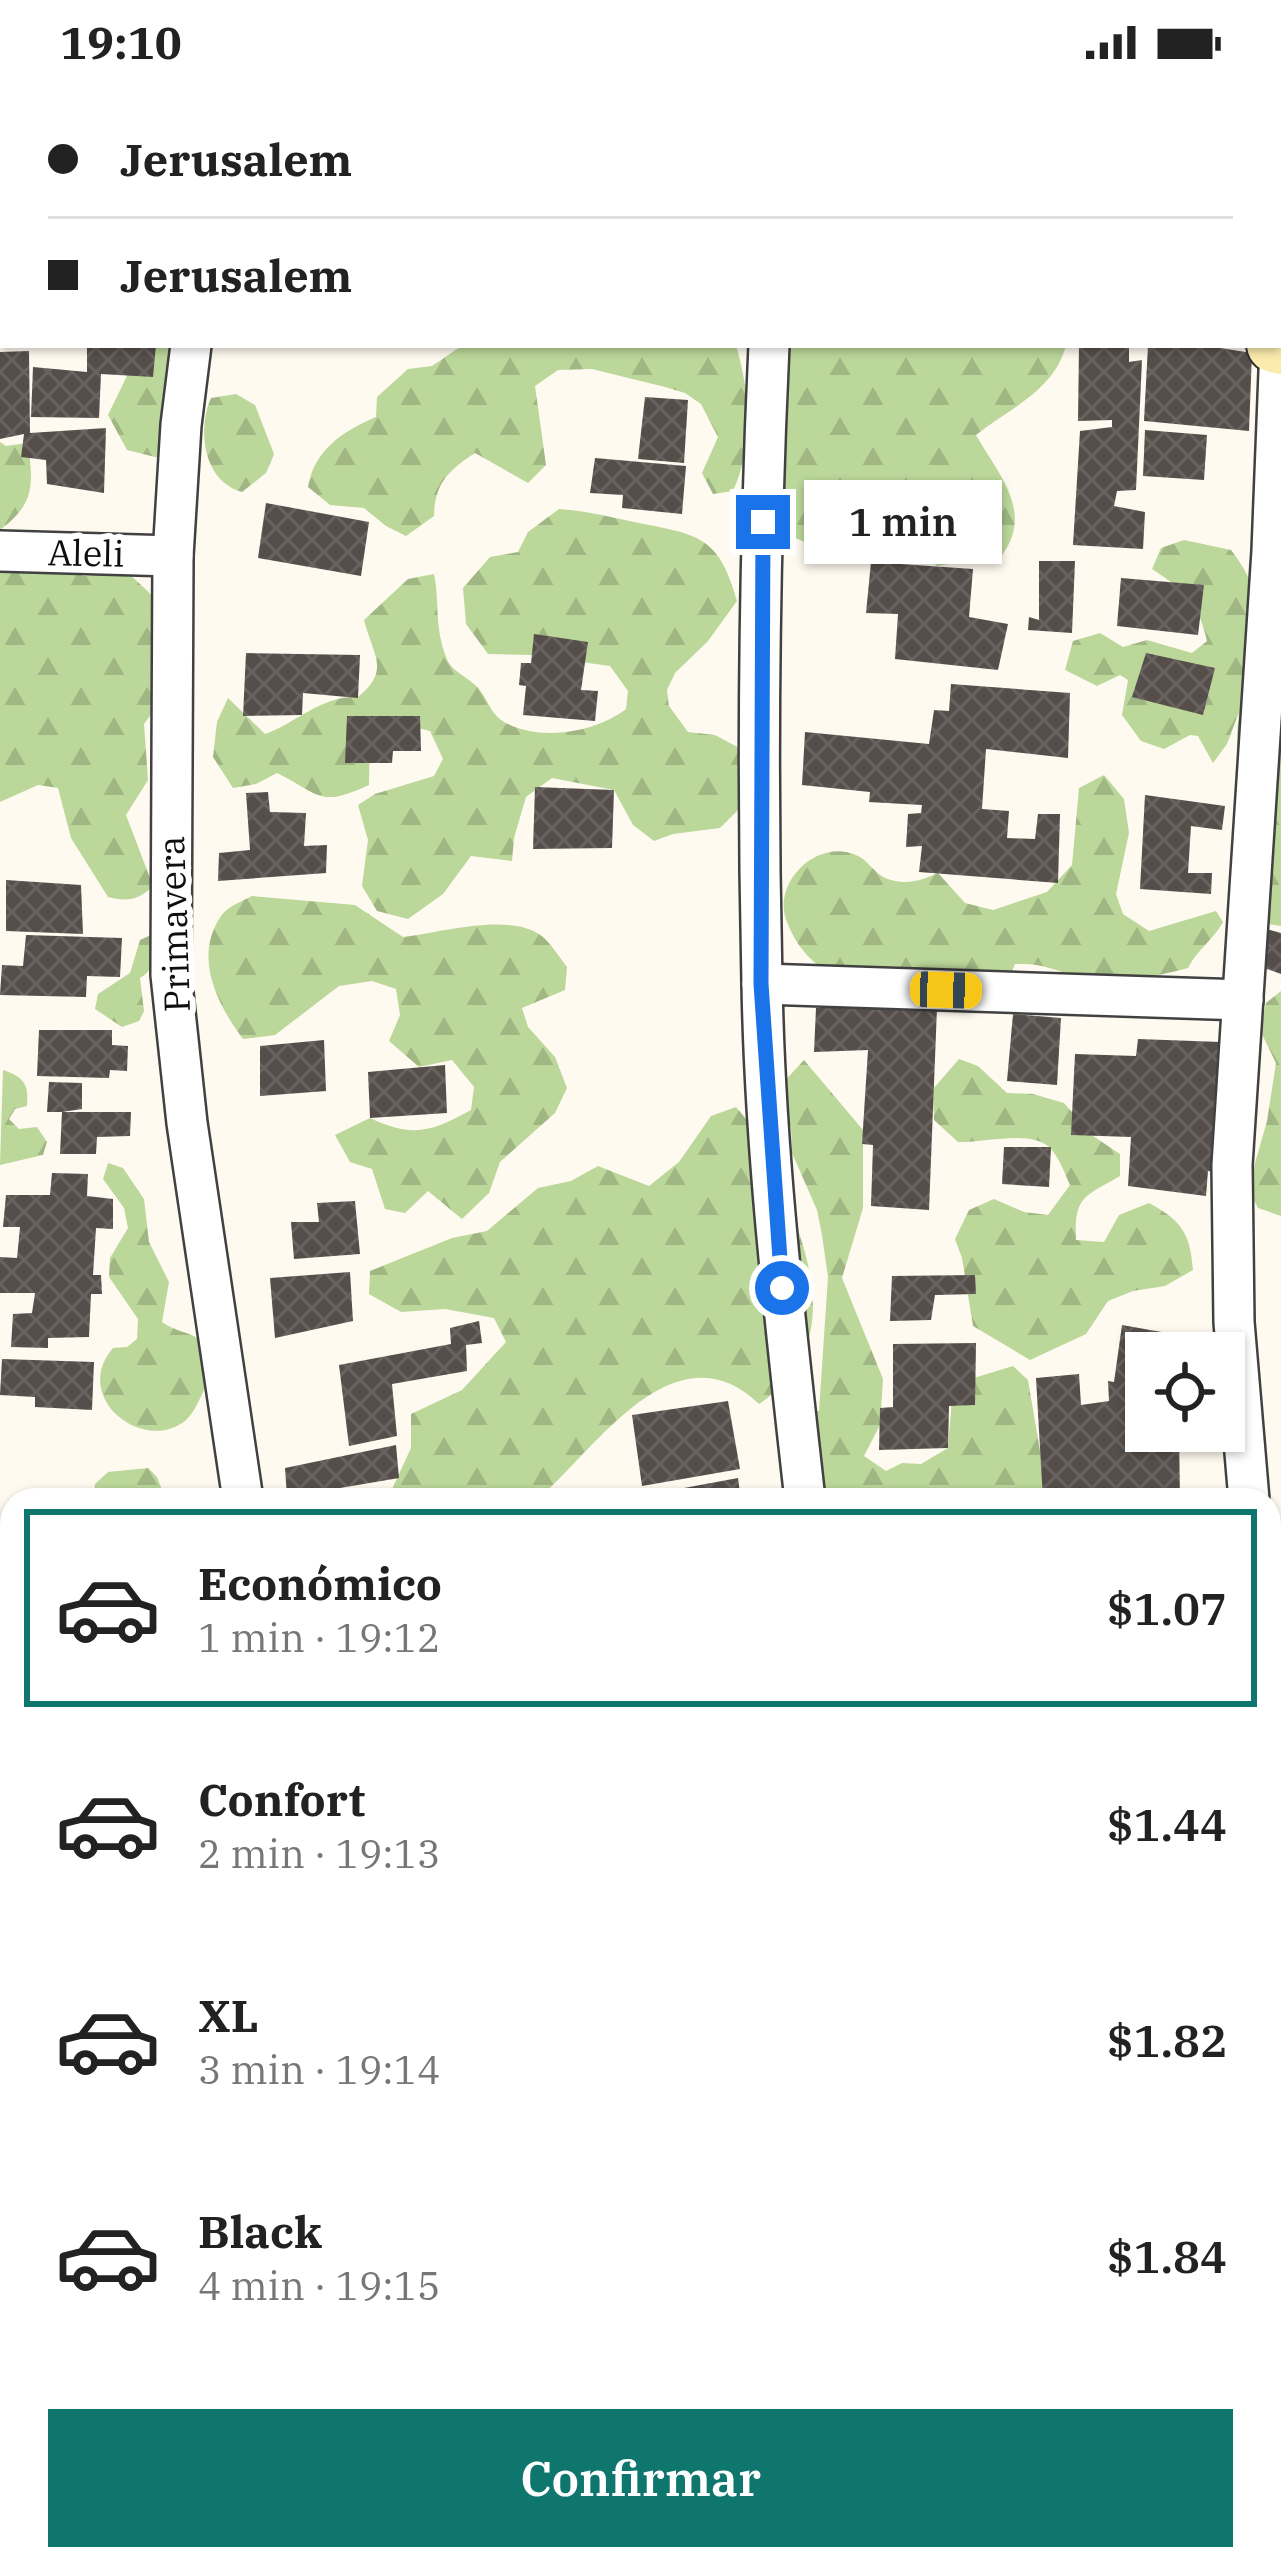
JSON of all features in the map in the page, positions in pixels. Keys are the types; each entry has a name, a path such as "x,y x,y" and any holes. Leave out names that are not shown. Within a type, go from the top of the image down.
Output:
{"street":[{"name":"Primavera","path":"191,348 172,556 171,975 187,1123 241,1488"},
{"path":"769,348 763,476 761,984 777,1245 804,1488"},
{"path":"1249,1488 1234,1322 1232,1165 1272,551 1278,348"},
{"name":"Aleli","path":"0,551 172,556"},
{"path":"761,984 1243,1000"}],"green space":[{"path":"141,348 198,348 181,425 159,458 127,450 108,415"},
{"path":"459,348 737,348 748,419 740,473 733,491 713,494 702,473 718,437 701,404 685,393 592,369 558,370 535,386 546,465 528,483 475,453 445,479 434,516 406,536 364,508 330,505 308,487 323,452 376,417 377,397 408,369 432,366"},
{"path":"782,348 1065,348 1042,386 976,435 1003,479 1014,509 1015,524 1002,555 937,566 909,543 886,535 829,551 792,537 770,507"},
{"path":"236,394 255,405 274,454 266,473 242,492 229,486 211,466 204,439 211,398"},
{"path":"0,442 6,446 28,443 31,481 20,511 0,530"},
{"path":"559,509 681,532 706,544 723,565 737,601 708,641 675,673 667,690 669,706 688,732 715,735 741,749 746,802 720,828 654,841 633,825 614,790 552,778 526,797 512,861 471,856 443,894 408,919 377,911 362,886 368,840 358,805 375,794 434,776 443,759 430,731 402,724 370,725 369,785 330,797 312,793 277,773 256,784 233,788 213,757 217,722 228,698 265,734 321,705 358,697 377,670 364,620 408,579 434,574 446,657 479,689 501,720 531,731 565,732 598,724 626,709 628,691 610,666 488,654 466,624 463,588 490,557 518,552 528,532"},
{"path":"1184,540 1231,550 1253,589 1255,621 1241,696 1264,676 1281,641 1281,926 1262,923 1251,870 1239,792 1239,712 1227,744 1213,763 1198,736 1190,735 1164,749 1141,741 1122,715 1128,680 1120,675 1097,686 1065,670 1073,641 1100,633 1123,647 1147,640 1192,653 1207,641 1188,598 1152,569 1161,548"},
{"path":"0,545 60,571 85,576 126,571 171,613 158,705 144,724 148,780 126,815 153,886 138,897 108,897 71,838 58,788 38,785 0,802"},
{"path":"1104,775 1124,799 1129,833 1116,894 1123,914 1149,931 1216,911 1223,922 1188,968 1109,979 1015,964 1003,992 980,1012 908,974 871,968 826,972 790,930 784,908 791,880 800,868 826,853 856,855 881,876 899,882 938,873 965,903 993,910 1047,892 1072,865 1079,788"},
{"path":"252,896 355,905 403,937 514,925 543,937 567,967 565,990 522,1008 528,1027 555,1057 567,1088 555,1113 500,1162 489,1193 462,1219 428,1191 405,1213 385,1209 372,1169 350,1162 335,1135 370,1118 422,1130 471,1110 474,1087 452,1060 419,1067 389,1041 400,1015 396,989 372,981 339,986 275,1035 243,1039 233,1025 212,980 209,948 224,913"},
{"path":"151,935 155,959 140,978 144,1011 139,1021 122,1027 95,1009 98,994 130,973 140,940"},
{"path":"1281,991 1281,1216 1258,1208 1248,1188 1267,1121 1276,1063 1260,1030 1266,1003"},
{"path":"959,1059 978,1066 1007,1093 1064,1103 1093,1136 1120,1154 1120,1176 1080,1206 1076,1240 1104,1242 1119,1215 1149,1203 1182,1229 1193,1270 1165,1286 1108,1301 1086,1334 1030,1360 973,1326 955,1239 969,1210 994,1199 1024,1212 1048,1215 1070,1185 1044,1143 1021,1138 958,1142 934,1120 933,1089"},
{"path":"804,1060 863,1130 863,1208 842,1278 883,1379 880,1425 864,1456 886,1471 902,1463 921,1464 948,1448 952,1399 964,1381 1013,1366 1028,1380 1041,1457 1089,1488 816,1488 795,1413 819,1411 828,1277 817,1210 792,1153 791,1127 768,1099"},
{"path":"3,1070 24,1082 27,1092 27,1106 15,1109 9,1119 19,1129 37,1127 47,1142 43,1155 0,1165"},
{"path":"736,1107 744,1117 775,1172 805,1252 813,1308 810,1335 784,1383 759,1404 730,1384 701,1378 672,1383 619,1419 550,1488 393,1488 411,1448 411,1414 462,1390 506,1342 494,1318 445,1309 401,1312 369,1294 370,1271 452,1238 487,1231 538,1188 571,1181 598,1166 649,1186 679,1162 711,1116"},
{"path":"108,1163 123,1168 144,1199 149,1242 169,1282 162,1322 200,1340 208,1353 209,1378 199,1401 186,1420 169,1429 151,1431 118,1416 100,1385 102,1367 113,1348 127,1347 137,1339 138,1319 109,1277 110,1258 128,1228 124,1208 103,1179"},
{"path":"148,1468 161,1488 94,1488 108,1472"}],"building":[{"path":"87,348 156,348 153,377 101,374 99,418 31,417 33,367 87,372"},
{"path":"1079,348 1129,348 1129,362 1142,360 1136,490 1117,491 1114,506 1145,512 1143,549 1073,545 1080,431 1112,427 1112,420 1078,421"},
{"path":"1148,348 1252,353 1249,431 1144,421"},
{"path":"29,351 30,433 106,428 104,493 47,484 46,460 21,457 24,434 0,439 0,352"},
{"path":"645,397 688,400 684,463 638,459"},
{"path":"1145,430 1207,435 1204,480 1143,476"},
{"path":"595,458 686,466 682,514 622,508 623,495 590,493"},
{"path":"266,503 369,522 361,576 258,558"},
{"path":"1039,561 1075,561 1072,633 1028,630 1029,617 1039,620"},
{"path":"871,562 973,569 969,617 1008,624 998,670 895,659 898,614 866,613"},
{"path":"1121,578 1204,585 1198,635 1117,626"},
{"path":"534,634 588,642 581,690 598,691 595,721 523,715 526,686 519,685 521,663 531,663"},
{"path":"246,653 360,655 358,698 303,693 302,715 243,716"},
{"path":"1146,653 1215,668 1203,715 1132,697"},
{"path":"951,684 1070,693 1068,758 986,749 982,809 1009,811 1007,838 1035,839 1038,814 1060,814 1058,883 919,872 922,846 906,847 908,814 921,813 922,805 869,802 870,792 802,785 805,732 929,744 934,710 949,711"},
{"path":"347,716 420,716 421,751 393,751 392,763 345,763"},
{"path":"535,787 614,790 612,848 533,849"},
{"path":"268,792 270,812 306,813 304,846 327,845 326,873 218,881 219,853 250,850 246,793"},
{"path":"1145,795 1225,806 1222,830 1191,826 1188,873 1212,873 1211,894 1140,889"},
{"path":"6,880 81,885 83,934 6,931"},
{"path":"1266,929 1281,933 1281,974 1264,968"},
{"path":"26,935 122,938 120,977 87,976 86,997 0,995 2,965 23,966"},
{"path":"816,1008 937,1008 929,1210 871,1206 873,1145 862,1144 868,1050 814,1052"},
{"path":"1013,1014 1061,1018 1057,1085 1007,1081"},
{"path":"39,1030 112,1030 112,1045 128,1046 127,1071 110,1070 109,1078 37,1076"},
{"path":"1138,1039 1221,1042 1215,1172 1208,1171 1206,1196 1128,1186 1131,1137 1071,1135 1075,1054 1136,1056"},
{"path":"324,1040 326,1091 260,1096 260,1046"},
{"path":"445,1065 447,1113 370,1118 368,1072"},
{"path":"49,1082 82,1083 82,1109 47,1112"},
{"path":"62,1112 131,1112 130,1136 97,1137 96,1154 60,1154"},
{"path":"1004,1147 1051,1147 1049,1187 1002,1184"},
{"path":"52,1173 88,1174 87,1196 113,1199 113,1229 96,1228 93,1275 101,1275 102,1294 91,1294 89,1337 48,1338 48,1348 11,1347 13,1314 32,1313 35,1293 0,1293 0,1257 17,1258 20,1227 3,1227 6,1195 50,1195"},
{"path":"355,1201 360,1254 294,1259 291,1222 319,1222 317,1203"},
{"path":"350,1272 353,1321 275,1338 270,1278"},
{"path":"975,1275 976,1294 935,1295 931,1320 890,1321 892,1276"},
{"path":"479,1321 482,1343 466,1345 467,1371 392,1384 397,1436 349,1446 339,1365 451,1344 450,1328"},
{"path":"1122,1325 1162,1332 1125,1332 1125,1452 1179,1452 1180,1488 1042,1488 1036,1378 1079,1374 1081,1405 1109,1401 1108,1381 1114,1382"},
{"path":"976,1343 975,1405 949,1406 948,1448 879,1450 880,1408 893,1407 893,1344"},
{"path":"2,1359 94,1362 92,1410 35,1407 35,1397 0,1395"},
{"path":"728,1401 740,1469 642,1486 632,1415"},
{"path":"396,1445 399,1478 340,1488 286,1488 285,1468"},
{"path":"738,1478 739,1488 684,1488"}],"route":[{"path":"763,522 761,984 782,1288"}]}
